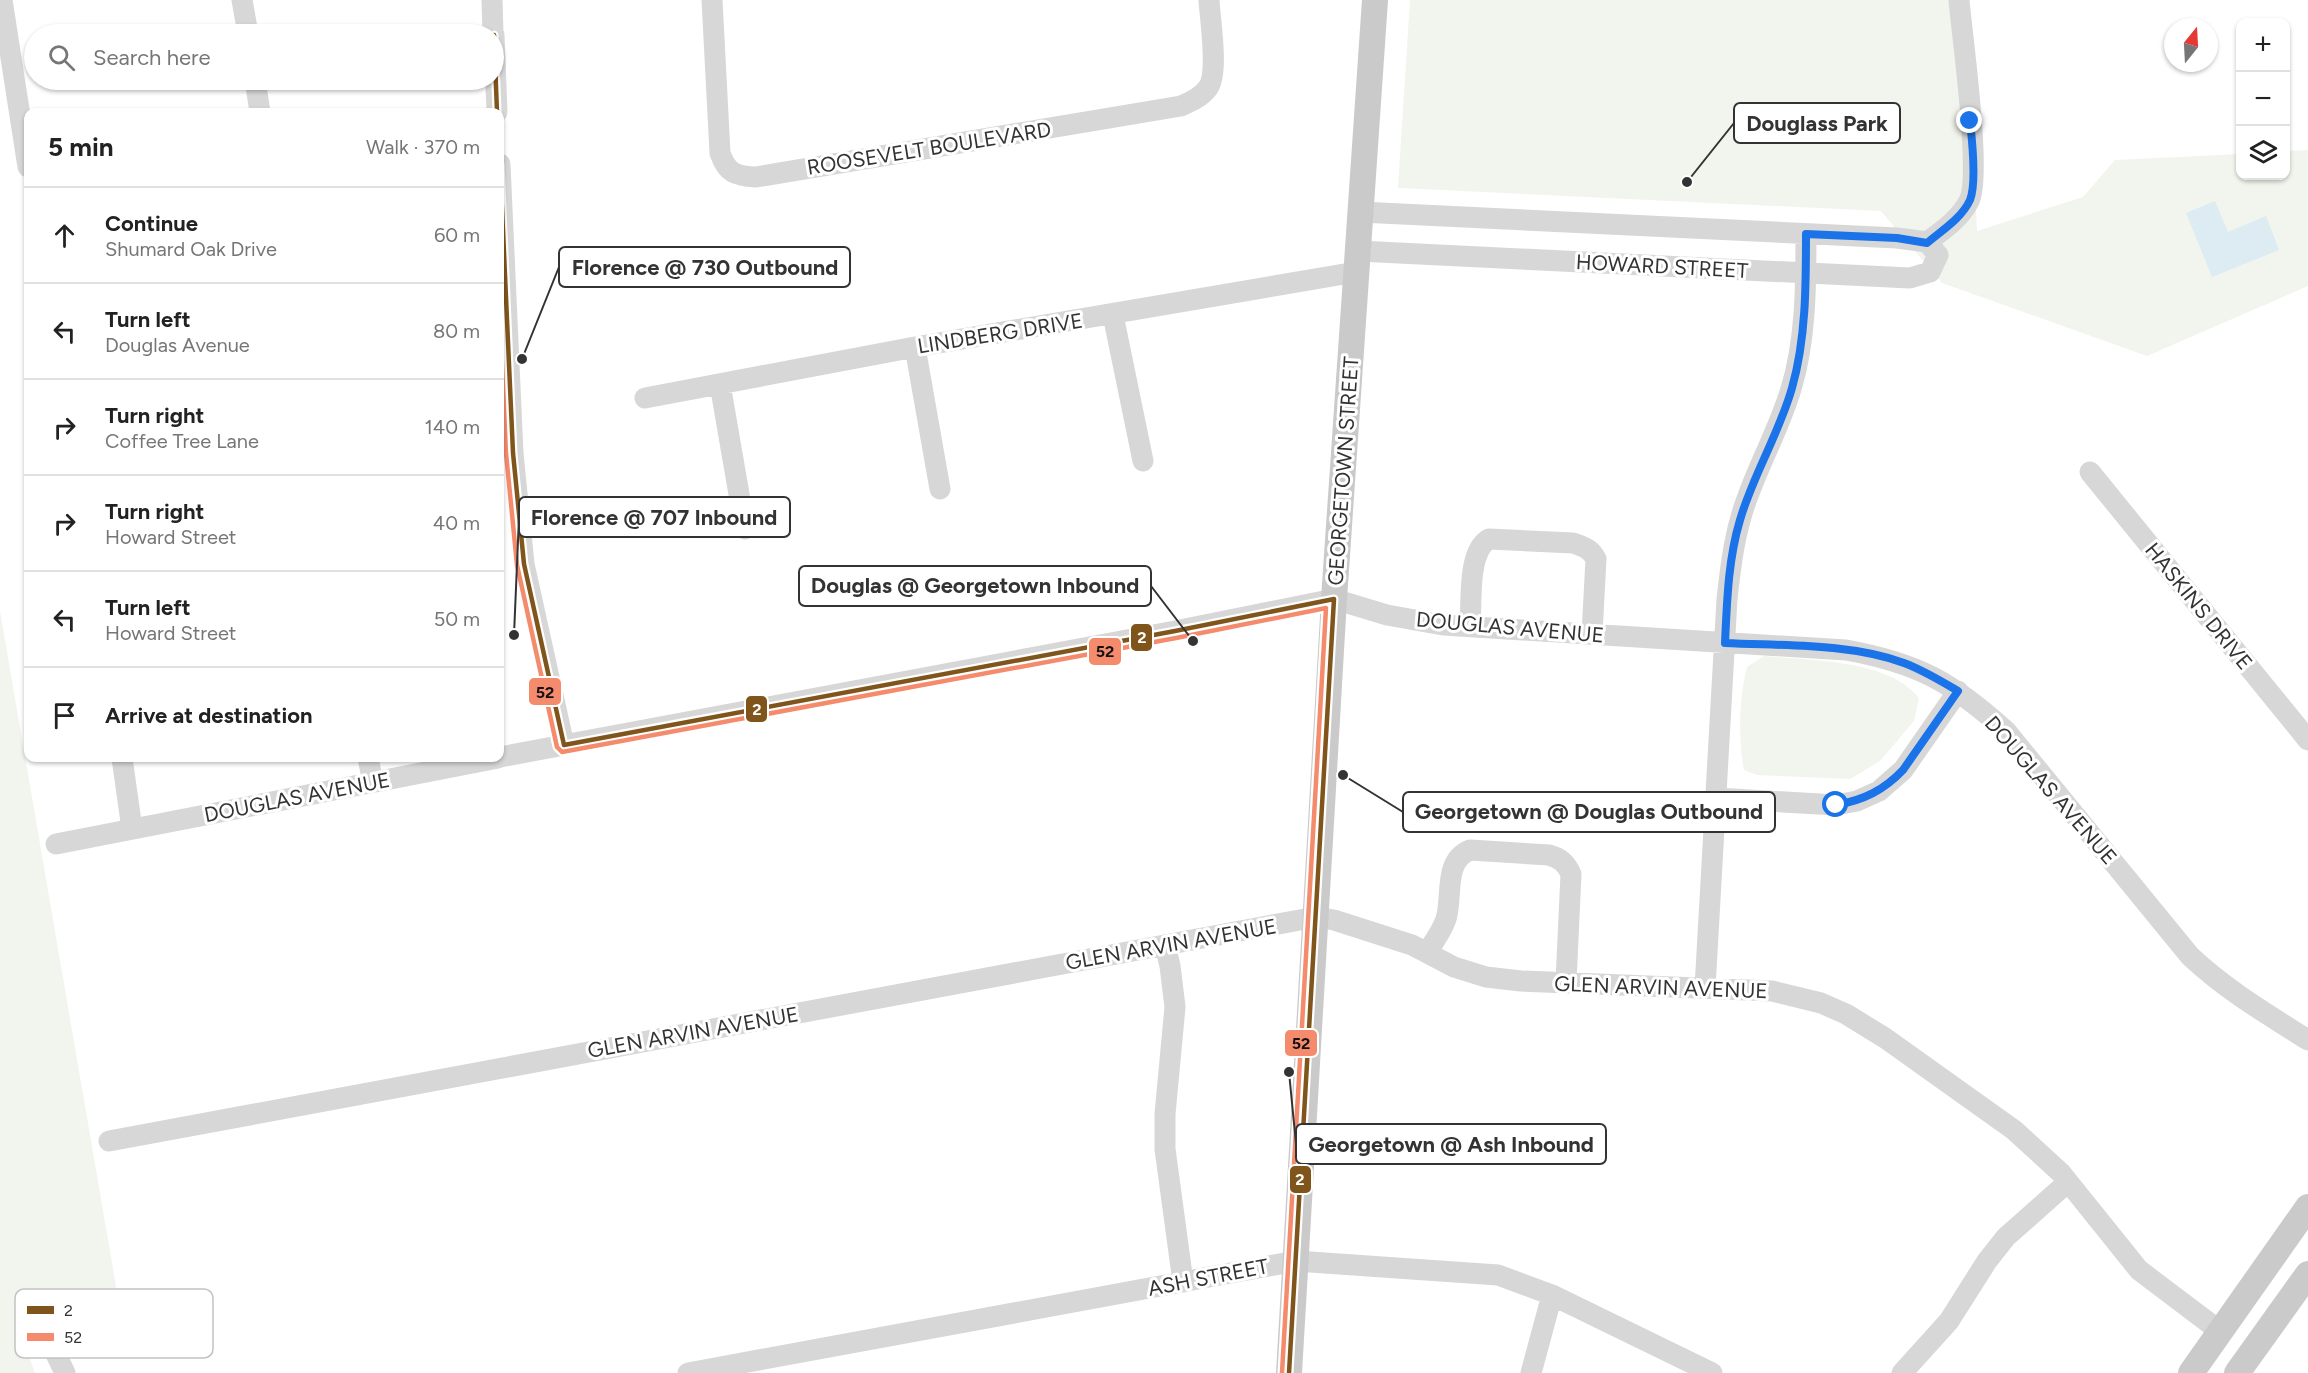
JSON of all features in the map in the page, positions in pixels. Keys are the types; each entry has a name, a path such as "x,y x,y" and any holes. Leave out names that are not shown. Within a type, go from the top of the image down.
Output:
{"main road":[{"name":"GEORGETOWN STREET","path":"1289,1373 1334,599 1375,0"},
{"path":"2191,1373 2308,1207"},
{"path":"2237,1373 2308,1274"}],"street":[{"path":"2,0 24,141"},
{"path":"242,0 246,24"},
{"path":"492,0 493,24"},
{"name":"ROOSEVELT BOULEVARD","path":"712,0 720,153 725,166 743,177 756,177 1182,106 1200,97 1210,86 1213,66 1209,0"},
{"path":"1927,243 1951,224 1970,200 1974,161 1959,0"},
{"path":"257,90 259,108"},
{"path":"496,90 497,108"},
{"name":"HOWARD STREET","path":"1357,262 1806,272 1910,278 1929,272 1938,255 1927,243 1897,238 1360,212"},
{"path":"1704,988 1727,599 1734,543 1748,496 1791,390 1799,358 1806,272 1806,234"},
{"path":"504,253 513,453 524,564 564,745"},
{"name":"LINDBERG DRIVE","path":"645,398 915,347 1113,315 1357,262"},
{"path":"1113,315 1143,461"},
{"path":"915,347 940,489"},
{"path":"720,384 745,528"},
{"name":"HASKINS DRIVE","path":"2090,472 2308,740"},
{"path":"1470,627 1474,561 1482,543 1489,539 1573,543 1586,547 1596,559 1592,634"},
{"name":"DOUGLAS AVENUE","path":"504,756 1334,599 1411,620 1470,627 1846,650 1904,663 1958,691 1976,704 2006,731 2190,956 2236,995 2308,1040"},
{"path":"1716,798 1836,805 1857,801 1879,791 1903,770 1958,691"},
{"path":"123,762 132,830"},
{"path":"369,762 373,782"},
{"name":"DOUGLAS AVENUE","path":"56,844 474,762"},
{"path":"1427,952 1437,938 1446,918 1452,872 1457,859 1462,854 1470,850 1549,855 1559,858 1567,865 1571,874 1566,982"},
{"name":"GLEN ARVIN AVENUE","path":"109,1141 1316,917 1334,920 1412,945 1454,967 1486,977 1521,981 1772,991 1821,1003 1846,1014 1885,1038 2014,1130 2068,1182 2139,1270 2221,1332"},
{"path":"1165,945 1175,1007 1165,1114 1165,1149 1183,1282"},
{"path":"1902,1373 1949,1321 1982,1269 2006,1237 2068,1182"},
{"name":"ASH STREET","path":"688,1373 1296,1261 1498,1275 1552,1295 1712,1373"},
{"path":"1531,1373 1552,1295"},
{"path":"58,1358 65,1373"}],"shaded area":[{"path":"1410,0 1966,0 1977,231 2083,197 2115,160 2236,154 2236,180 2290,180 2290,151 2308,150 2308,286 2147,356 1942,283 1881,211 1398,188"},
{"path":"2215,201 2228,232 2266,216 2279,250 2212,277 2186,213"},
{"path":"0,611 24,762 26,762 116,1289 15,1289 15,1358 34,1358 30,1359 35,1373 0,1373"},
{"path":"1764,656 1848,664 1889,676 1906,685 1919,698 1914,721 1880,761 1850,779 1757,775 1744,770 1740,718 1744,679 1747,667"}],"transit line":[{"name":"2","path":"496,90 497,108"},
{"name":"2","path":"504,253 513,453 524,564 564,745"},
{"name":"52","path":"504,409 517,565 557,747 562,752 1326,608 1282,1373"},
{"name":"2","path":"564,745 1175,631 1334,599"},
{"name":"2","path":"1289,1373 1334,599"}],"place":[{"name":"Douglass Park","path":"1687,182"},
{"name":"Florence @ 730 Outbound","path":"522,359"},
{"name":"Florence @ 707 Inbound","path":"514,635"},
{"name":"Douglas @ Georgetown Inbound","path":"1193,641"},
{"name":"Georgetown @ Douglas Outbound","path":"1343,775"},
{"name":"Georgetown @ Ash Inbound","path":"1289,1072"}],"route":[{"path":"1836,805 1857,801 1879,791 1893,780 1903,770 1958,691 1904,663 1878,656 1846,650 1725,643 1732,553 1739,522 1791,390 1799,358 1806,282 1806,234 1897,238 1927,243 1951,224 1970,200 1974,161 1970,121"}]}
